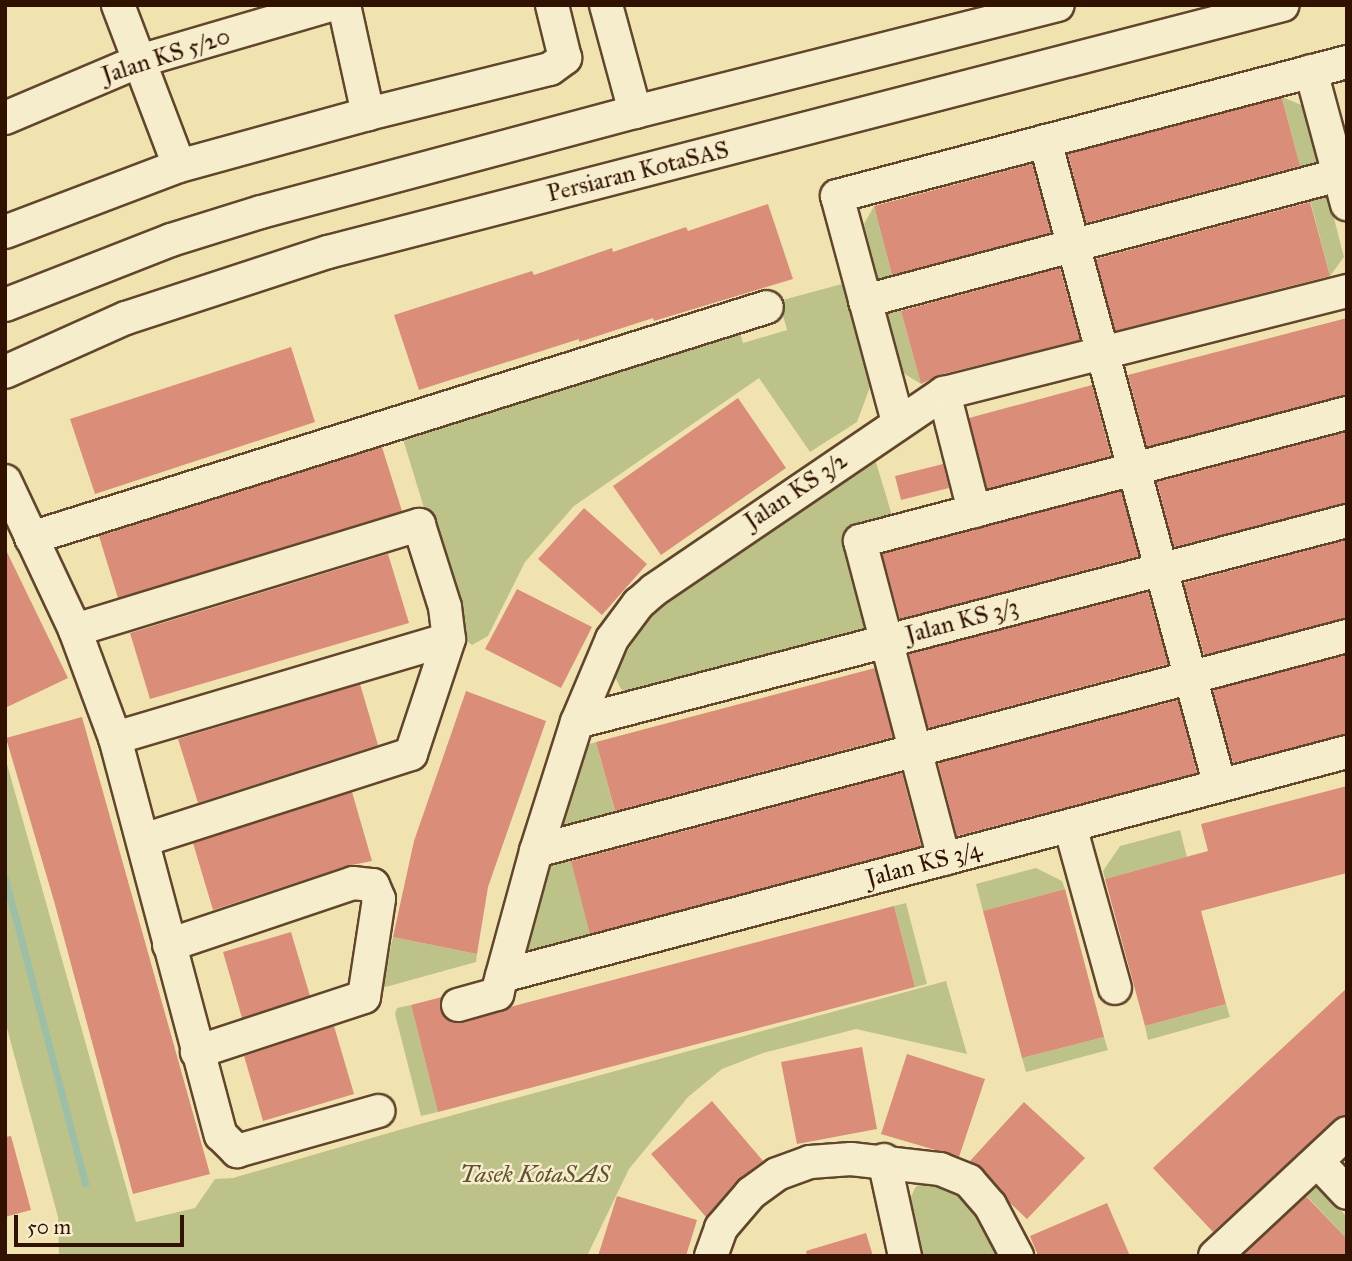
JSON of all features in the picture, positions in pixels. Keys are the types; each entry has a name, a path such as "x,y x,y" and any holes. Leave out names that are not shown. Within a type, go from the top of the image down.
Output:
{"street":[{"path":"118,5 179,166"},
{"name":"Jalan KS 5/20","path":"5,118 139,61 331,5"},
{"path":"344,5 368,114"},
{"path":"5,232 179,166 560,64 565,58 552,5"},
{"path":"606,5 635,112"},
{"path":"5,305 171,240 248,216 635,112 1058,5"},
{"name":"Persiaran KotaSAS","path":"5,372 126,318 328,252 1283,5"},
{"path":"898,422 837,196 1347,62"},
{"path":"865,301 1074,246 1344,184 1311,71"},
{"path":"1045,141 1220,786"},
{"name":"Jalan KS 3/2","path":"502,975 536,851 577,722 612,639 638,604 688,565 944,393 1347,291"},
{"path":"31,538 767,307"},
{"path":"944,393 974,511"},
{"path":"944,859 860,541 1347,413"},
{"path":"5,481 75,630 116,738 221,1135 237,1151 378,1111"},
{"name":"Jalan KS 3/3","path":"577,722 1347,521"},
{"path":"75,630 419,526 445,607 449,639 411,754 143,840"},
{"path":"536,851 1347,636"},
{"path":"116,738 449,639"},
{"name":"Jalan KS 3/4","path":"502,975 1347,752"},
{"path":"1070,826 1115,988"},
{"path":"169,945 353,883 373,885 379,899 364,997 197,1052"},
{"path":"458,1005 497,994 502,975"},
{"path":"1214,1256 1347,1133"},
{"path":"884,1160 905,1256"},
{"path":"711,1256 721,1228 751,1193 777,1174 810,1162 884,1160 940,1169 969,1181 990,1205 1017,1256"},
{"path":"1318,1162 1347,1193"}],"green space":[{"path":"1282,97 1304,106 1321,173 1303,178"},
{"path":"1327,191 1344,257 1330,276 1309,196"},
{"path":"874,206 895,287 881,290 864,224"},
{"path":"842,284 870,387 857,422 810,452 759,378 574,506 525,562 488,636 472,645 464,639 402,436 740,332 743,343 787,330 779,301"},
{"path":"899,304 921,384 903,373 885,308"},
{"path":"875,459 894,522 846,535 873,636 631,696 621,689 615,677 618,666 652,612"},
{"path":"596,742 618,823 555,831 583,746"},
{"name":"Tasek KotaSAS","path":"5,757 136,1222 195,1208 215,1179 233,1178 413,1126 946,981 967,1054 856,1029 763,1053 722,1069 688,1097 629,1169 587,1256 59,1256 58,1217 5,1021"},
{"path":"1180,830 1187,857 1105,879 1103,871 1120,846"},
{"path":"570,855 591,935 525,952 545,861"},
{"path":"1036,868 1062,881 1065,889 983,911 976,884"},
{"path":"906,903 927,984 915,987 894,906"},
{"path":"393,937 477,954 476,962 382,988"},
{"path":"1226,1004 1230,1017 1148,1040 1145,1026"},
{"path":"411,1005 438,1112 421,1116 395,1014 397,1008"},
{"path":"1104,1037 1108,1050 1026,1072 1022,1058"},
{"path":"933,1177 979,1210 1002,1256 922,1256 910,1199 915,1188 926,1178"},
{"path":"1316,1185 1347,1217 1347,1239 1305,1194"}],"building":[{"path":"1282,98 1300,166 1086,223 1068,154"},
{"path":"1032,164 1051,233 892,275 874,206"},
{"path":"1310,202 1330,276 1115,331 1096,259"},
{"path":"768,204 793,279 654,321 653,318 579,342 579,339 419,390 394,315 532,271 534,275 612,248 613,252 686,227 688,231"},
{"path":"1060,268 1080,340 939,375 921,384 901,311"},
{"path":"1347,318 1347,395 1147,447 1128,375"},
{"path":"291,347 315,422 95,494 70,419"},
{"path":"1092,385 1111,456 987,489 969,418"},
{"path":"738,398 786,468 661,555 613,486"},
{"path":"1347,432 1347,503 1174,547 1157,482"},
{"path":"382,447 402,511 118,598 99,536"},
{"path":"943,464 949,488 901,500 895,476"},
{"path":"1121,491 1139,556 900,619 882,554"},
{"path":"584,508 647,564 602,615 538,559"},
{"path":"1347,540 1347,618 1204,655 1184,583"},
{"path":"5,548 68,678 5,708"},
{"path":"388,554 409,623 150,699 130,633"},
{"path":"517,589 592,627 561,688 485,649"},
{"path":"1148,592 1168,664 928,728 909,654"},
{"path":"1347,655 1347,734 1233,763 1213,690"},
{"path":"875,668 893,737 615,811 596,742"},
{"path":"360,684 378,745 198,803 178,739"},
{"path":"466,691 546,721 488,887 477,954 393,937 414,841"},
{"path":"1178,700 1197,773 957,836 938,763"},
{"path":"82,717 210,1174 133,1194 54,901 6,738"},
{"path":"902,773 921,846 590,934 571,861"},
{"path":"1347,786 1347,873 1201,911 1226,1004 1145,1026 1105,879 1208,851 1201,824"},
{"path":"352,792 372,861 347,866 213,910 193,843"},
{"path":"1065,889 1104,1037 1022,1058 983,911"},
{"path":"894,906 915,987 438,1112 411,1005 442,997 440,1009 445,1018 453,1023 463,1023 510,1007"},
{"path":"291,932 310,996 242,1018 223,952"},
{"path":"1347,988 1347,1115 1334,1120 1213,1232 1153,1168"},
{"path":"334,1026 354,1094 263,1121 244,1056"},
{"path":"862,1047 877,1129 797,1144 781,1062"},
{"path":"907,1054 985,1079 959,1157 881,1134"},
{"path":"712,1101 763,1161 737,1181 706,1217 651,1154"},
{"path":"1024,1102 1085,1158 1027,1219 1010,1203 983,1169 970,1161"},
{"path":"11,1136 31,1210 5,1217 5,1137"},
{"path":"617,1196 697,1220 686,1256 598,1256"},
{"path":"1306,1196 1347,1239 1347,1256 1242,1256"},
{"path":"1107,1203 1130,1256 1038,1256 1030,1236"},
{"path":"866,1233 873,1256 807,1256 806,1251"}],"waterway":[{"path":"5,878 85,1184"}]}
